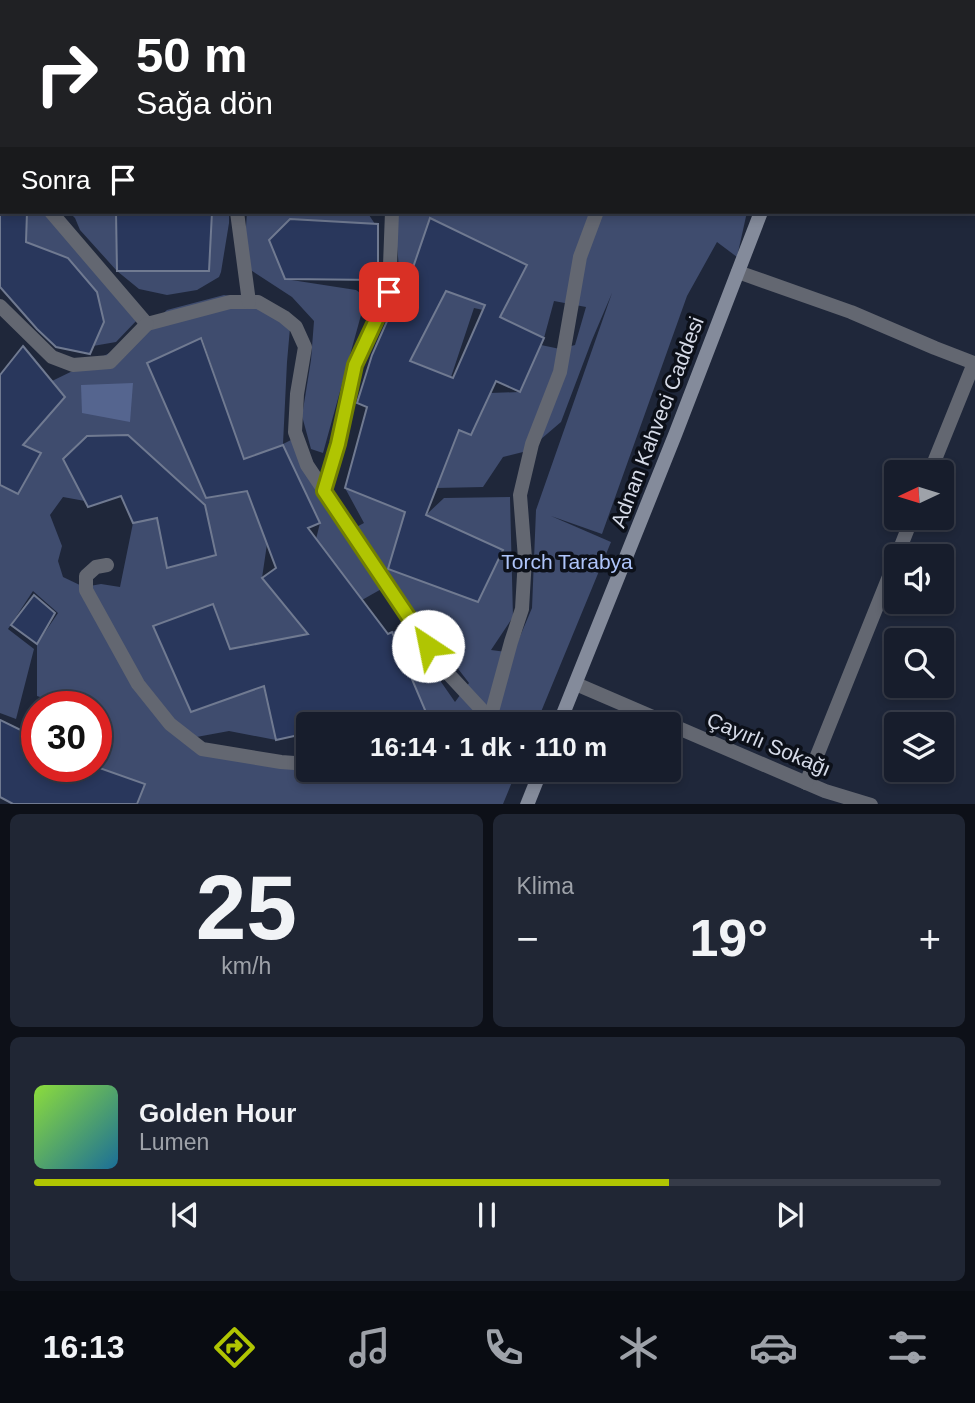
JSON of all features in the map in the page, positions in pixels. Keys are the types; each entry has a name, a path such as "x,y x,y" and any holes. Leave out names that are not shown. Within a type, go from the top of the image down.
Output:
{"main road":[{"name":"Adnan Kahveci Caddesi","path":"564,712 676,435 760,214"},
{"path":"527,804 536,782"}],"street":[{"path":"237,214 249,302"},
{"path":"324,491 338,444 355,365 389,292 392,214"},
{"path":"494,712 522,609 525,558 520,495 532,444 561,372 580,257 596,214"},
{"path":"65,219 147,324"},
{"path":"738,272 850,312 975,362 935,460"},
{"path":"0,306 52,357 73,365 110,362 147,324 230,302 258,302 296,327 305,347 297,394 295,432 307,465 443,668 483,712"},
{"path":"107,565 96,567 86,576 86,590 138,684 170,724 202,749 296,763"},
{"path":"806,783 884,588"},
{"name":"Çayırlı Sokağı","path":"576,684 825,791 871,804"}],"green space":[{"path":"27,214 50,214 138,319 116,342 93,346 97,292 68,258 26,242"},
{"path":"71,214 116,214 117,271 80,230"},
{"path":"212,214 229,214 219,277 197,290 167,295 139,289 117,271 209,271"},
{"path":"247,214 368,214 375,224 290,219 269,240 285,279 356,290 366,297 323,453 311,449 302,416 314,321 292,297 249,269 244,256"},
{"name":"Torch Tarabya","path":"394,214 747,214 737,257 717,242 687,296 602,534 551,516 611,542 541,712 426,712 392,632 403,627 455,702 469,683 392,583 362,600 316,539 320,523 283,445 210,471 223,495 247,491 267,544 262,578 287,609 305,599 313,634 255,645 276,740 229,731 191,738 296,770 296,782 512,782 503,804 137,804 144,784 112,773 112,691 37,691 37,644 58,613 33,591 8,629 34,649 23,691 21,691 16,719 0,713 0,415 28,440 65,397 52,381 128,344 167,310 224,295 256,300 290,328 283,444 291,440 345,533 364,523 345,488 405,512 388,569 478,602 503,550 426,515 444,498 510,497 513,617 491,650 513,653 532,608 536,510 612,293 561,422 527,451 503,457 483,487 436,488 459,430 471,435 490,393 520,392 541,345 560,349 575,345 586,307 554,301 544,338 474,308 451,377 375,346 381,334 415,351 440,303 400,279","holes":["431,218 527,265 503,312 410,278","202,338 235,434 187,455 147,363","127,435 204,504 216,555 157,518 133,523 120,587 101,584 84,587 63,577 58,561 62,546 50,515 63,497 85,501 63,459 87,436","213,604 246,692 154,626"]},
{"path":"61,782 94,782 86,804 54,804"}],"shaded area":[{"path":"133,383 130,422 82,413 81,385"}],"building":[{"path":"0,214 27,214 26,242 68,258 97,292 104,322 90,354 56,347 0,287"},
{"path":"116,214 212,214 209,271 117,271"},
{"path":"430,218 527,265 500,317 544,338 520,392 496,381 471,435 459,430 426,515 503,550 478,602 388,569 405,512 345,488 367,407 357,403 372,355 404,283 407,285","holes":["446,291 485,305 453,378 410,361"]},
{"path":"290,219 378,224 378,280 285,279 269,240"},
{"path":"201,338 244,459 283,445 320,523 308,528 388,634 392,632 426,712 296,712 296,736 276,740 264,686 191,712 153,626 213,604 230,649 308,634 262,578 276,568 247,491 206,498 147,363"},
{"path":"23,346 65,397 23,445 41,453 18,494 0,485 0,375"},
{"path":"128,435 205,505 216,555 167,568 157,518 133,523 121,496 88,507 63,459 87,436"},
{"path":"34,595 55,613 37,644 11,625"},
{"path":"0,720 21,730 21,782 112,782 112,772 145,784 137,804 13,804 0,797"}],"route":[{"path":"389,292 355,365 338,444 324,491 428,646"}]}
